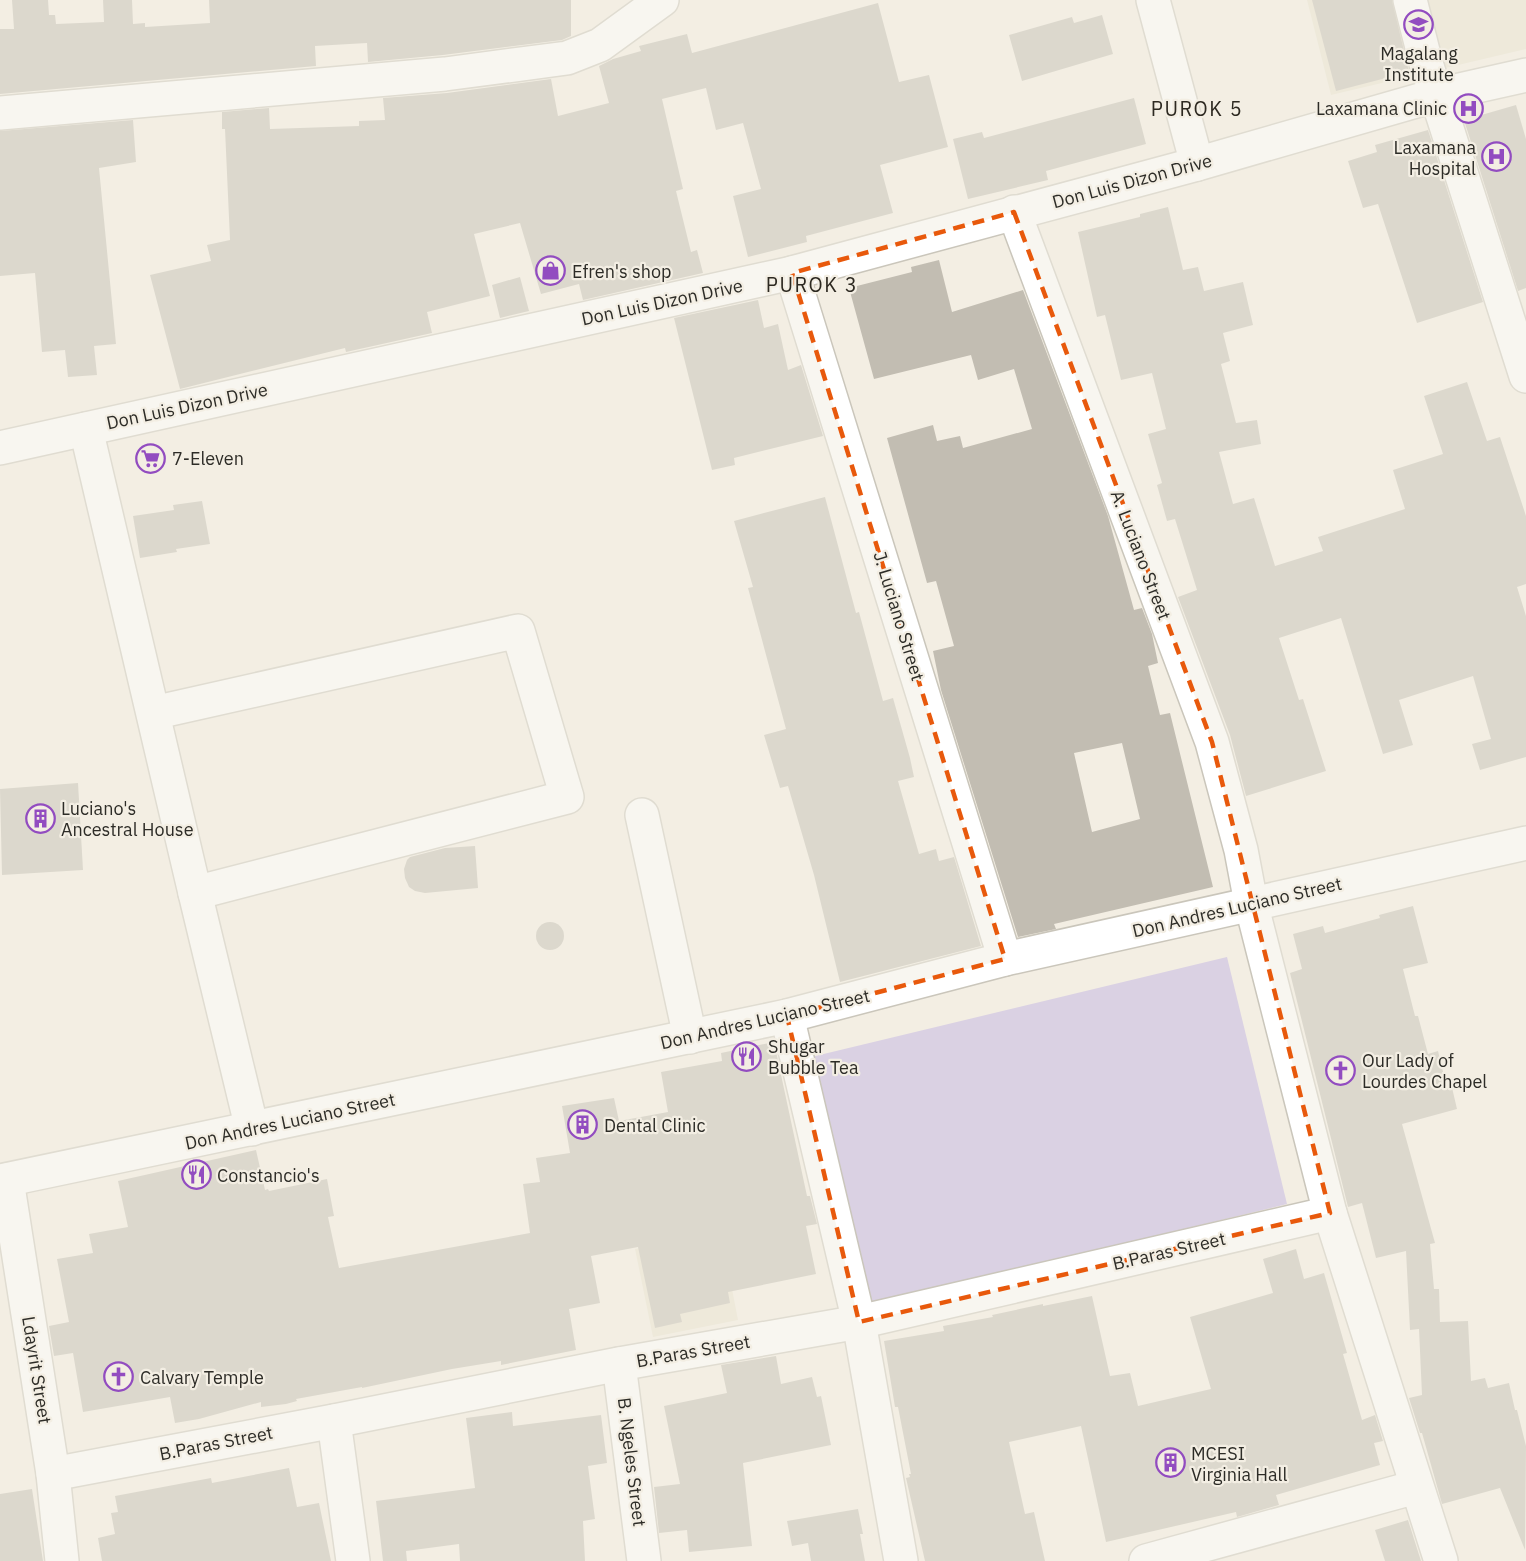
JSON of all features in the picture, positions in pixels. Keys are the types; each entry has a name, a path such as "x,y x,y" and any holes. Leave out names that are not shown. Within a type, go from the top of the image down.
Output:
{"street":[{"path":"0,112 445,74 567,58 600,45 662,0"},
{"path":"1153,0 1197,164"},
{"path":"1410,0 1437,95 1520,339 1526,376"},
{"name":"Don Luis Dizon Drive","path":"0,448 792,273 1197,164 1437,95 1526,75"},
{"name":"A. Luciano Street","path":"1014,212 1212,742 1241,850 1251,903 1330,1214 1441,1561"},
{"name":"J. Luciano Street","path":"792,273 1005,959"},
{"path":"86,429 252,1129"},
{"path":"153,713 518,631 567,797 195,894"},
{"path":"642,815 690,1037"},
{"name":"Don Andres Luciano Street","path":"3,1180 787,1016 1005,959 1526,843"},
{"path":"787,1016 859,1322 900,1561"},
{"name":"Ldayrit Street","path":"3,1180 53,1474 62,1561"},
{"name":"B.Paras Street","path":"53,1474 619,1364 859,1322 1330,1214"},
{"name":"B. Ngeles Street","path":"619,1364 644,1561"},
{"path":"334,1421 353,1561"},
{"path":"1146,1561 1189,1556 1416,1487"}],"highlighted area":[{"path":"1014,212 1212,742 1330,1213 859,1322 787,1016 1005,959 792,273"}],"shaded area":[{"name":"Magalang Institute","path":"1307,0 1526,0 1526,49 1331,95"},
{"path":"1227,957 1287,1204 867,1306 807,1058"},
{"path":"721,1232 738,1320 653,1337 635,1249"}],"building":[{"path":"12,0 48,0 49,15 55,15 56,24 104,22 103,0 132,0 133,24 145,23 145,27 210,23 209,0 571,0 571,36 562,40 368,62 367,43 315,46 316,66 0,94 0,29 14,29"},
{"path":"1312,0 1392,0 1409,72 1336,91"},
{"path":"878,3 899,82 929,75 948,147 880,165 893,213 806,236 807,242 748,257 733,196 761,189 743,123 716,130 706,88 662,99 683,189 676,191 691,252 697,250 703,273 583,300 579,284 541,294 520,223 474,234 490,296 427,312 432,333 346,352 345,348 180,389 150,275 211,261 207,245 230,240 225,129 222,129 222,112 269,108 270,129 359,126 359,121 385,120 383,98 447,93 551,79 558,116 609,103 599,66 613,59 641,51 639,46 687,34 692,53"},
{"path":"1102,15 1113,54 1022,81 1009,35 1072,17 1074,23"},
{"path":"1134,98 1146,144 1046,171 1048,180 968,199 953,139 982,132 984,138"},
{"name":"Laxamana Hospital","path":"1516,105 1526,139 1526,288 1518,291 1464,120"},
{"path":"133,120 136,162 99,168 116,344 94,346 97,375 68,377 65,350 42,352 35,273 0,276 0,131"},
{"path":"1428,130 1483,302 1417,323 1378,204 1363,208 1348,161 1377,152 1375,145"},
{"path":"1168,207 1183,270 1198,267 1204,291 1243,282 1253,325 1223,333 1230,361 1221,364 1236,423 1257,420 1261,444 1219,452 1233,504 1254,498 1275,566 1323,551 1318,537 1405,509 1393,470 1443,454 1424,396 1467,382 1487,441 1500,437 1526,516 1526,584 1517,587 1526,616 1526,757 1480,770 1472,744 1491,739 1473,676 1399,700 1413,745 1383,754 1341,618 1279,638 1299,700 1303,699 1326,771 1246,796 1230,735 1178,597 1197,590 1175,519 1167,521 1157,485 1162,483 1148,434 1166,429 1152,373 1121,380 1105,315 1097,317 1078,232 1140,217 1140,214"},
{"path":"939,260 952,312 1023,290 1108,516 1134,610 1142,608 1152,634 1158,663 1148,666 1160,715 1170,713 1213,887 1054,924 1056,929 1018,937 941,690 933,651 954,646 936,581 927,583 887,438 933,425 937,441 960,436 963,448 1032,429 1014,369 978,380 971,355 874,379 849,288 912,272 911,267","holes":["1122,743 1140,819 1092,832 1074,753"]},
{"path":"520,277 529,311 500,318 492,285"},
{"path":"758,300 764,328 778,324 788,370 801,365 823,436 734,458 735,465 712,470 674,318"},
{"path":"825,497 856,613 859,612 883,701 893,698 910,758 914,777 898,781 919,854 936,849 939,861 954,857 981,946 840,982 814,875 788,786 780,788 764,735 786,729 748,588 753,587 734,521"},
{"path":"202,501 210,544 140,558 133,516 174,510 173,505"},
{"name":"Luciano's Ancestral House","path":"78,783 83,870 2,875 0,789"},
{"path":"475,846 478,888 425,893 409,887 404,869 410,857 445,848"},
{"path":"1413,906 1428,963 1403,969 1428,1054 1438,1051 1445,1080 1450,1079 1457,1109 1402,1124 1435,1243 1430,1244 1434,1289 1439,1289 1440,1322 1468,1321 1471,1381 1485,1378 1488,1388 1509,1383 1515,1410 1517,1410 1526,1446 1525,1550 1500,1488 1442,1504 1422,1433 1420,1433 1409,1398 1422,1395 1419,1329 1410,1330 1406,1251 1376,1258 1362,1203 1348,1207 1290,973 1302,969 1293,934 1323,926 1325,933"},
{"path":"550,922 560,926 564,936 560,946 550,950 540,946 536,936 540,926"},
{"path":"774,1042 807,1196 810,1196 817,1224 806,1226 816,1274 728,1292 730,1303 680,1314 682,1322 655,1328 638,1247 591,1256 600,1303 569,1309 576,1350 501,1365 501,1361 452,1369 296,1399 297,1401 286,1404 261,1407 261,1402 199,1419 175,1423 170,1397 83,1412 73,1353 54,1356 49,1326 69,1322 57,1259 93,1253 89,1234 128,1227 118,1181 256,1150 265,1190 327,1179 334,1216 328,1217 339,1268 530,1233 523,1184 540,1182 536,1158 570,1153 562,1106 614,1098 619,1121 668,1112 661,1072 722,1061 721,1053"},
{"path":"1296,1249 1304,1279 1324,1273 1347,1353 1343,1354 1362,1420 1375,1415 1383,1441 1374,1443 1380,1465 1276,1495 1279,1505 1237,1517 1236,1512 1106,1542 1081,1426 1009,1442 1025,1514 1034,1512 1045,1561 925,1561 906,1478 911,1474 898,1407 895,1407 884,1341 944,1331 943,1326 993,1317 992,1315 1043,1304 1043,1306 1092,1296 1110,1376 1130,1373 1138,1406 1211,1389 1190,1317 1273,1293 1263,1259"},
{"path":"776,1356 781,1384 812,1377 817,1397 821,1396 831,1445 743,1463 752,1546 689,1552 687,1530 659,1533 654,1487 680,1484 664,1406 727,1393 721,1365"},
{"path":"512,1412 513,1426 601,1415 607,1463 588,1466 595,1519 583,1521 585,1561 460,1561 459,1544 406,1551 407,1561 383,1561 376,1501 475,1488 466,1418"},
{"path":"289,1468 297,1507 319,1503 331,1561 102,1561 98,1538 115,1534 111,1513 118,1512 115,1496 211,1478 212,1483"},
{"path":"32,1489 43,1561 0,1561 0,1494"},
{"path":"858,1509 865,1561 811,1561 808,1543 792,1546 787,1521"},
{"path":"1408,1520 1421,1561 1385,1561 1375,1530"}],"place":[{"name":"Magalang Institute","path":"1419,24"},
{"name":"Laxamana Clinic","path":"1468,108"},
{"name":"Laxamana Hospital","path":"1497,157"},
{"name":"Efren's shop","path":"551,271"},
{"name":"7-Eleven","path":"151,458"},
{"name":"Luciano's Ancestral House","path":"40,818"},
{"name":"Shugar Bubble Tea","path":"747,1056"},
{"name":"Our Lady of Lourdes Chapel","path":"1341,1070"},
{"name":"Dental Clinic","path":"583,1125"},
{"name":"Constancio's","path":"196,1175"},
{"name":"Calvary Temple","path":"119,1377"},
{"name":"MCESI Virginia Hall","path":"1170,1463"}],"district":[{"name":"PUROK 5","path":"1197,108"},
{"name":"PUROK 3","path":"812,284"}]}
